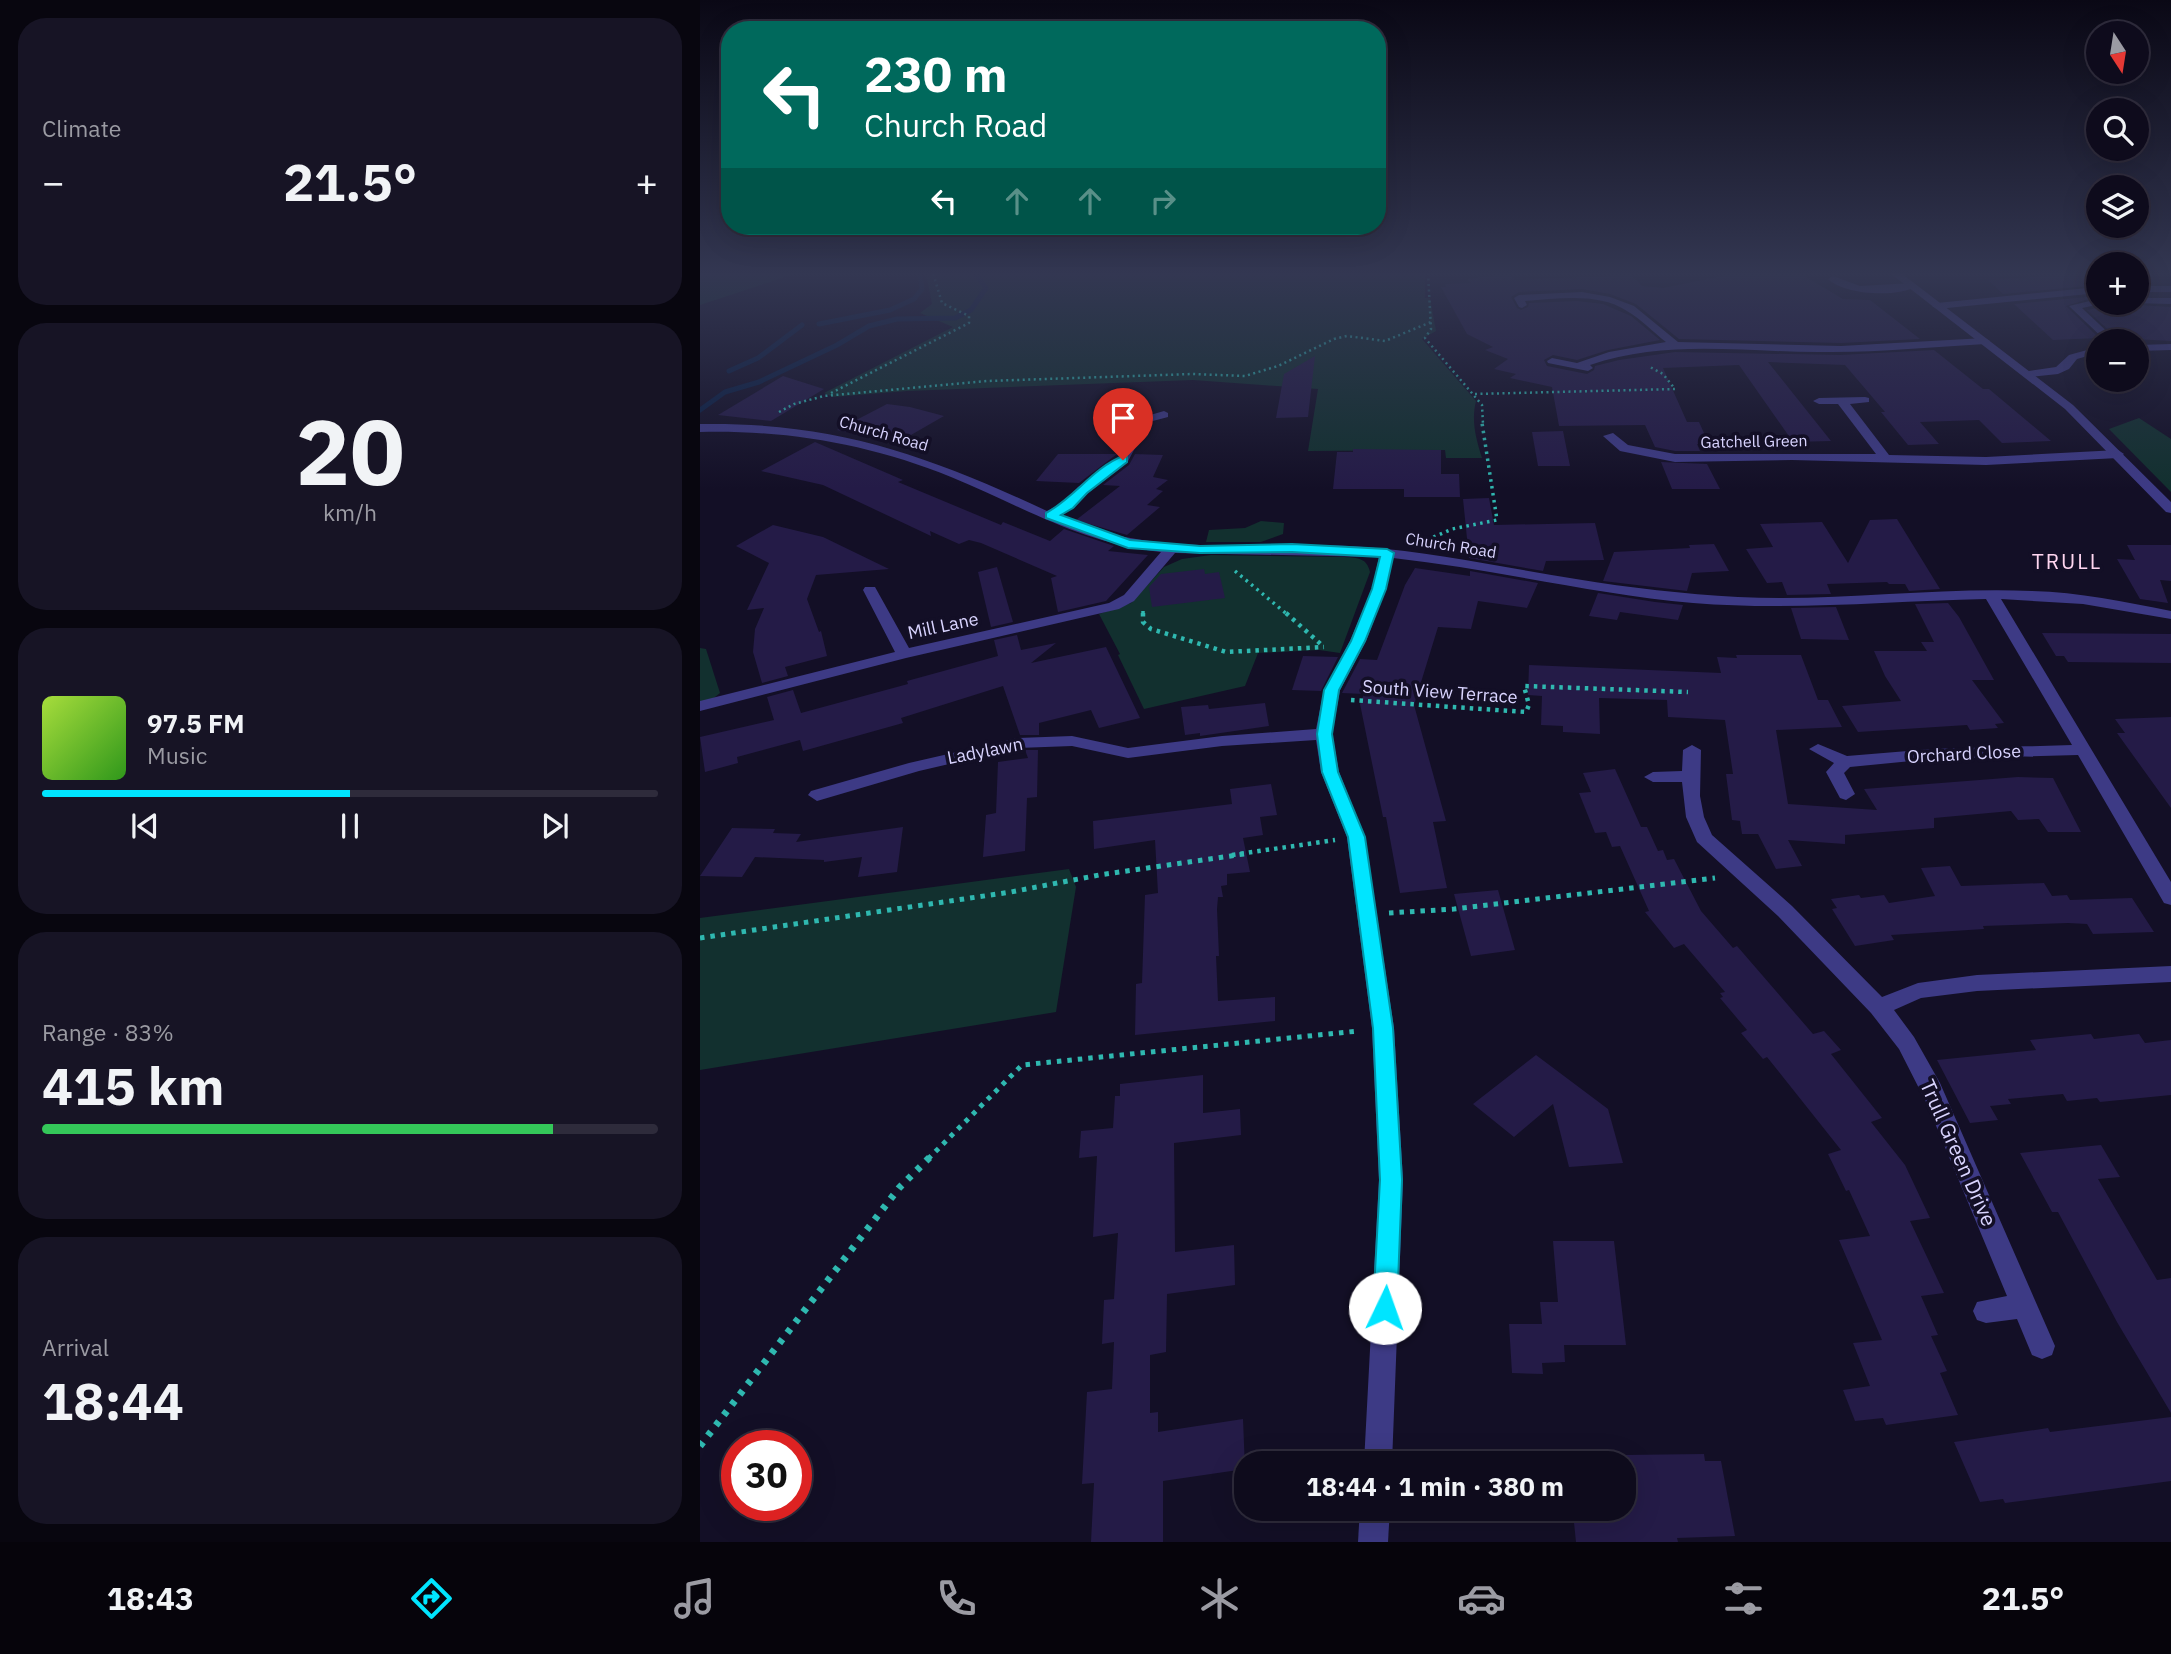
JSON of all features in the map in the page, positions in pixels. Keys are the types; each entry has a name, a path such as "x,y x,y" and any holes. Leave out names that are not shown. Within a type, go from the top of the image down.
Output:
{"street":[{"path":"1578,366 1609,355 1675,345"},
{"path":"1760,345 1817,349 1901,345"},
{"path":"1989,345 2069,407 2171,509"},
{"path":"2149,348 2171,347"},
{"path":"2029,374 2060,370 2070,364 2073,357 2086,353"},
{"path":"1552,361 1595,370"},
{"path":"1819,401 1865,400"},
{"path":"1842,401 1885,458"},
{"path":"1051,515 1069,505 1083,490 1123,460 1144,420 1164,415"},
{"name":"Church Road","path":"702,428 763,427 837,436 879,447 966,478 1118,541 1172,548 1292,548 1398,555 1604,588 1722,600 1841,602 1991,594 2071,597 2171,615"},
{"name":"Gatchell Green","path":"1609,436 1624,447"},
{"name":"Gatchell Green","path":"1600,448 1624,447 1675,458 1986,461 2118,454"},
{"name":"Mill Lane","path":"703,705 904,653 1114,606 1129,598 1172,548"},
{"path":"1379,1451 1391,1180 1383,1028 1356,837 1330,772 1324,734 1332,690 1379,589 1398,555"},
{"path":"870,590 904,653"},
{"path":"1991,594 2171,898"},
{"name":"Ladylawn","path":"817,795 915,767 1018,743 1072,741 1128,753 1222,741 1324,734"},
{"path":"1818,749 1845,762 1835,772 1846,794"},
{"name":"Trull Green Drive","path":"1692,750 1690,776 1695,822 1704,838 1746,874 1879,1007 1895,1024 1910,1048 1951,1133 2042,1346"},
{"name":"Orchard Close","path":"1845,762 1932,754 2084,750"},
{"path":"1653,777 1690,776"},
{"path":"1879,1007 1918,991 1977,983 2171,974"},
{"path":"1986,1311 2025,1306"},
{"path":"1373,1542 1374,1521"}],"path":[{"path":"824,396 929,345"},
{"path":"763,427 776,414 793,404 824,396 987,381 1182,374 1245,376 1278,366 1322,345"},
{"path":"1398,555 1441,531 1497,520 1482,405 1431,345"},
{"path":"1226,567 1243,575 1324,647"},
{"path":"1144,606 1143,622 1151,629 1226,652 1324,647 1351,654"},
{"name":"South View Terrace","path":"1330,699 1526,712 1529,705 1524,686 1688,692"},
{"path":"700,937 1356,837"},
{"path":"1368,914 1454,909 1746,874"},
{"path":"700,1446 899,1188 1022,1065 1383,1028"}],"green space":[{"path":"918,345 1427,345 1476,401 1474,423 1482,458 1446,458 1445,450 1308,451 1318,389 1193,380 907,391 833,397 824,393"},
{"path":"2139,418 2171,439 2171,492 2109,429"},
{"path":"1261,521 1284,523 1283,534 1261,542 1206,542 1209,530 1245,528"},
{"path":"1211,555 1345,557 1364,561 1370,572 1340,653 1319,650 1258,653 1245,686 1144,709 1099,614 1131,603 1164,567 1182,559"},
{"path":"700,648 706,649 720,693 700,709"},
{"path":"1069,869 1076,887 1056,1012 700,1070 700,918"}],"building":[{"path":"1489,345 1634,345 1577,360 1553,355 1544,360 1547,366 1587,374 1594,370 1595,366 1619,360 1675,352 1840,355 1934,350 1983,389 1989,389 2051,441 2002,443 1979,420 1920,422 1939,444 1908,445 1881,412 1885,412 1845,365 1768,362 1831,441 1793,442 1739,365 1663,368 1687,422 1699,422 1709,444 1697,444 1700,451 1675,451 1655,447 1645,425 1559,426 1552,387 1510,378 1516,374 1494,369 1508,359 1485,350 1493,347"},
{"path":"1315,356 1308,417 1276,418 1284,374"},
{"path":"783,376 824,389 771,421 718,415"},
{"path":"887,404 944,416 897,443 837,430"},
{"path":"1563,431 1570,466 1538,466 1532,432"},
{"path":"815,442 903,480 898,482 1001,525 1003,522 1050,541 1064,529 1114,546 1108,551 1148,555 1106,601 1058,612 1051,578 1057,576 981,543 969,540 959,544 930,531 931,536 823,485 761,471"},
{"path":"1353,449 1441,450 1441,474 1459,474 1460,497 1404,497 1404,489 1333,489 1337,452 1353,452"},
{"path":"1058,454 1117,454 1079,483 1036,481"},
{"path":"1135,454 1163,455 1153,477 1168,480 1156,489 1163,491 1147,505 1160,507 1127,535 1076,520 1120,486 1103,485 1129,465"},
{"path":"1661,462 1707,464 1720,489 1672,489"},
{"path":"1489,498 1494,525 1595,523 1604,560 1546,561 1543,571 1469,558 1463,499"},
{"path":"1897,519 1940,589 1909,591 1905,584 1887,582 1827,584 1831,594 1787,595 1782,582 1767,583 1746,549 1773,547 1760,524 1822,522 1848,563 1870,520"},
{"path":"773,525 823,537 889,569 816,575 807,599 819,632 821,631 827,656 785,667 788,676 762,683 753,652 755,629 764,608 747,610 769,563 736,546"},
{"path":"1714,544 1729,571 1692,573 1687,591 1603,581 1614,552"},
{"path":"2127,545 2171,545 2171,581 2160,580 2168,603 2140,599 2117,559 2135,560"},
{"path":"997,567 1013,622 991,627 978,572"},
{"path":"1415,568 1470,576 1470,571 1538,583 1527,608 1478,601 1471,629 1438,627 1414,705 1446,821 1433,822 1447,888 1400,893 1360,704 1364,694 1342,693 1360,659 1377,660 1405,585"},
{"path":"1204,569 1205,574 1219,572 1225,598 1152,607 1149,587 1161,574"},
{"path":"1598,593 1683,605 1678,620 1620,612 1617,620 1589,616"},
{"path":"1948,603 1959,617 1994,680 1972,680 2004,723 1995,724 1998,728 1970,730 1967,725 1858,732 1842,706 1901,701 1885,676 1874,651 1927,651 1921,642 1934,642 1915,604"},
{"path":"1836,607 1849,640 1801,639 1791,608"},
{"path":"2042,633 2171,634 2171,663 2068,662 2064,656 2056,656"},
{"path":"1017,635 1021,650 1056,643 1031,663 1106,647 1140,718 1099,728 1091,710 1039,723 1039,735 1020,735 1003,686 901,718 903,723 803,751 800,740 737,757 738,763 705,772 700,737 774,720 767,697 793,690 801,713 998,656 994,640"},
{"path":"1736,655 1801,655 1818,700 1828,700 1842,727 1776,730 1788,804 1877,810 1864,789 2018,777 2053,778 2081,832 2048,832 2039,819 2018,820 2011,811 1934,818 1934,828 1845,835 1845,844 1788,840 1802,866 1776,869 1758,834 1742,834 1740,821 1732,820 1726,774 1733,774 1725,720 1668,717 1667,700 1599,698 1600,734 1563,732 1563,726 1541,725 1542,696 1528,695 1529,665 1721,673 1717,657 1737,658"},
{"path":"1303,656 1338,657 1321,691 1292,690"},
{"path":"1265,703 1269,726 1200,736 1200,733 1185,735 1181,707 1208,705 1209,709"},
{"path":"2171,717 2171,808 2117,733 2125,733 2115,719"},
{"path":"1025,750 1038,750 1037,797 1027,798 1025,851 983,857 986,815 996,813 998,762 1028,758"},
{"path":"1615,769 1641,827 1647,827 1658,851 1663,850 1667,860 1674,859 1701,911 1733,948 1737,946 1813,1034 1824,1031 1841,1050 1831,1054 1882,1118 1871,1122 1905,1165 1930,1218 1910,1221 1944,1293 1921,1296 1938,1335 1931,1336 1947,1371 1940,1373 1958,1415 1886,1425 1883,1418 1855,1421 1843,1390 1870,1386 1853,1343 1882,1340 1839,1240 1870,1236 1849,1190 1846,1191 1828,1154 1841,1150 1767,1057 1763,1059 1741,1033 1747,1030 1720,998 1723,997 1720,993 1725,992 1684,944 1674,948 1645,912 1649,911 1620,846 1612,847 1606,832 1595,833 1579,793 1591,792 1583,773"},
{"path":"1271,784 1277,815 1260,817 1263,835 1243,838 1250,872 1227,874 1227,885 1221,886 1223,897 1218,897 1217,909 1219,956 1216,956 1218,1001 1275,997 1275,1021 1135,1035 1136,984 1142,983 1145,895 1158,893 1155,840 1094,849 1093,821 1232,804 1230,789"},
{"path":"903,827 897,872 858,877 862,857 824,862 755,857 742,877 700,876 732,828 775,829 773,833 801,834 796,842"},
{"path":"1950,866 1961,886 2044,883 2052,896 2067,895 2070,900 2132,898 2154,932 2093,934 2087,924 2068,923 1983,926 1984,929 1891,935 1894,940 1855,946 1832,909 1837,908 1831,899 1859,895 1861,898 1884,895 1889,903 1935,896 1921,868"},
{"path":"1498,890 1515,950 1471,956 1454,894"},
{"path":"2091,1034 2094,1039 2139,1034 2145,1043 2171,1040 2171,1095 2100,1102 2097,1098 2067,1101 2063,1094 2008,1099 2011,1104 1990,1106 1998,1120 1970,1123 1937,1060 2036,1050 2030,1040"},
{"path":"1536,1055 1608,1109 1623,1163 1569,1167 1553,1104 1514,1137 1473,1104"},
{"path":"1203,1075 1203,1113 1240,1109 1241,1135 1174,1143 1175,1252 1234,1245 1235,1285 1167,1294 1166,1352 1150,1355 1150,1413 1158,1412 1158,1432 1243,1419 1244,1451 1234,1451 1234,1471 1163,1481 1163,1542 1091,1542 1094,1483 1082,1484 1087,1392 1112,1389 1114,1342 1102,1344 1104,1300 1114,1299 1118,1233 1093,1237 1097,1156 1079,1158 1081,1131 1113,1128 1115,1096 1120,1096 1120,1084"},
{"path":"2101,1145 2120,1177 2098,1179 2157,1280 2171,1278 2171,1413 2117,1322 2058,1212 2052,1212 2020,1153"},
{"path":"1553,1241 1614,1241 1626,1345 1564,1345 1565,1362 1542,1363 1543,1374 1512,1373 1509,1324 1542,1324 1540,1302 1558,1302"},
{"path":"2171,1417 2171,1481 2005,1503 2003,1499 1980,1502 1954,1442 2048,1428 2050,1432"},
{"path":"1704,1454 1705,1461 1721,1461 1735,1536 1677,1538 1678,1542 1576,1542 1574,1521 1636,1521 1636,1455"}],"waterway":[{"path":"729,371 758,358 775,345"},
{"path":"700,410 725,392 759,382 837,345"}],"district":[{"name":"TRULL","path":"2067,562"}],"route":[{"path":"1123,460 1083,490 1069,505 1051,515 1082,529 1128,544 1200,550 1292,548 1387,553 1379,589 1358,641 1332,690 1324,734 1330,772 1356,837 1383,1028 1391,1180 1385,1308"}]}
